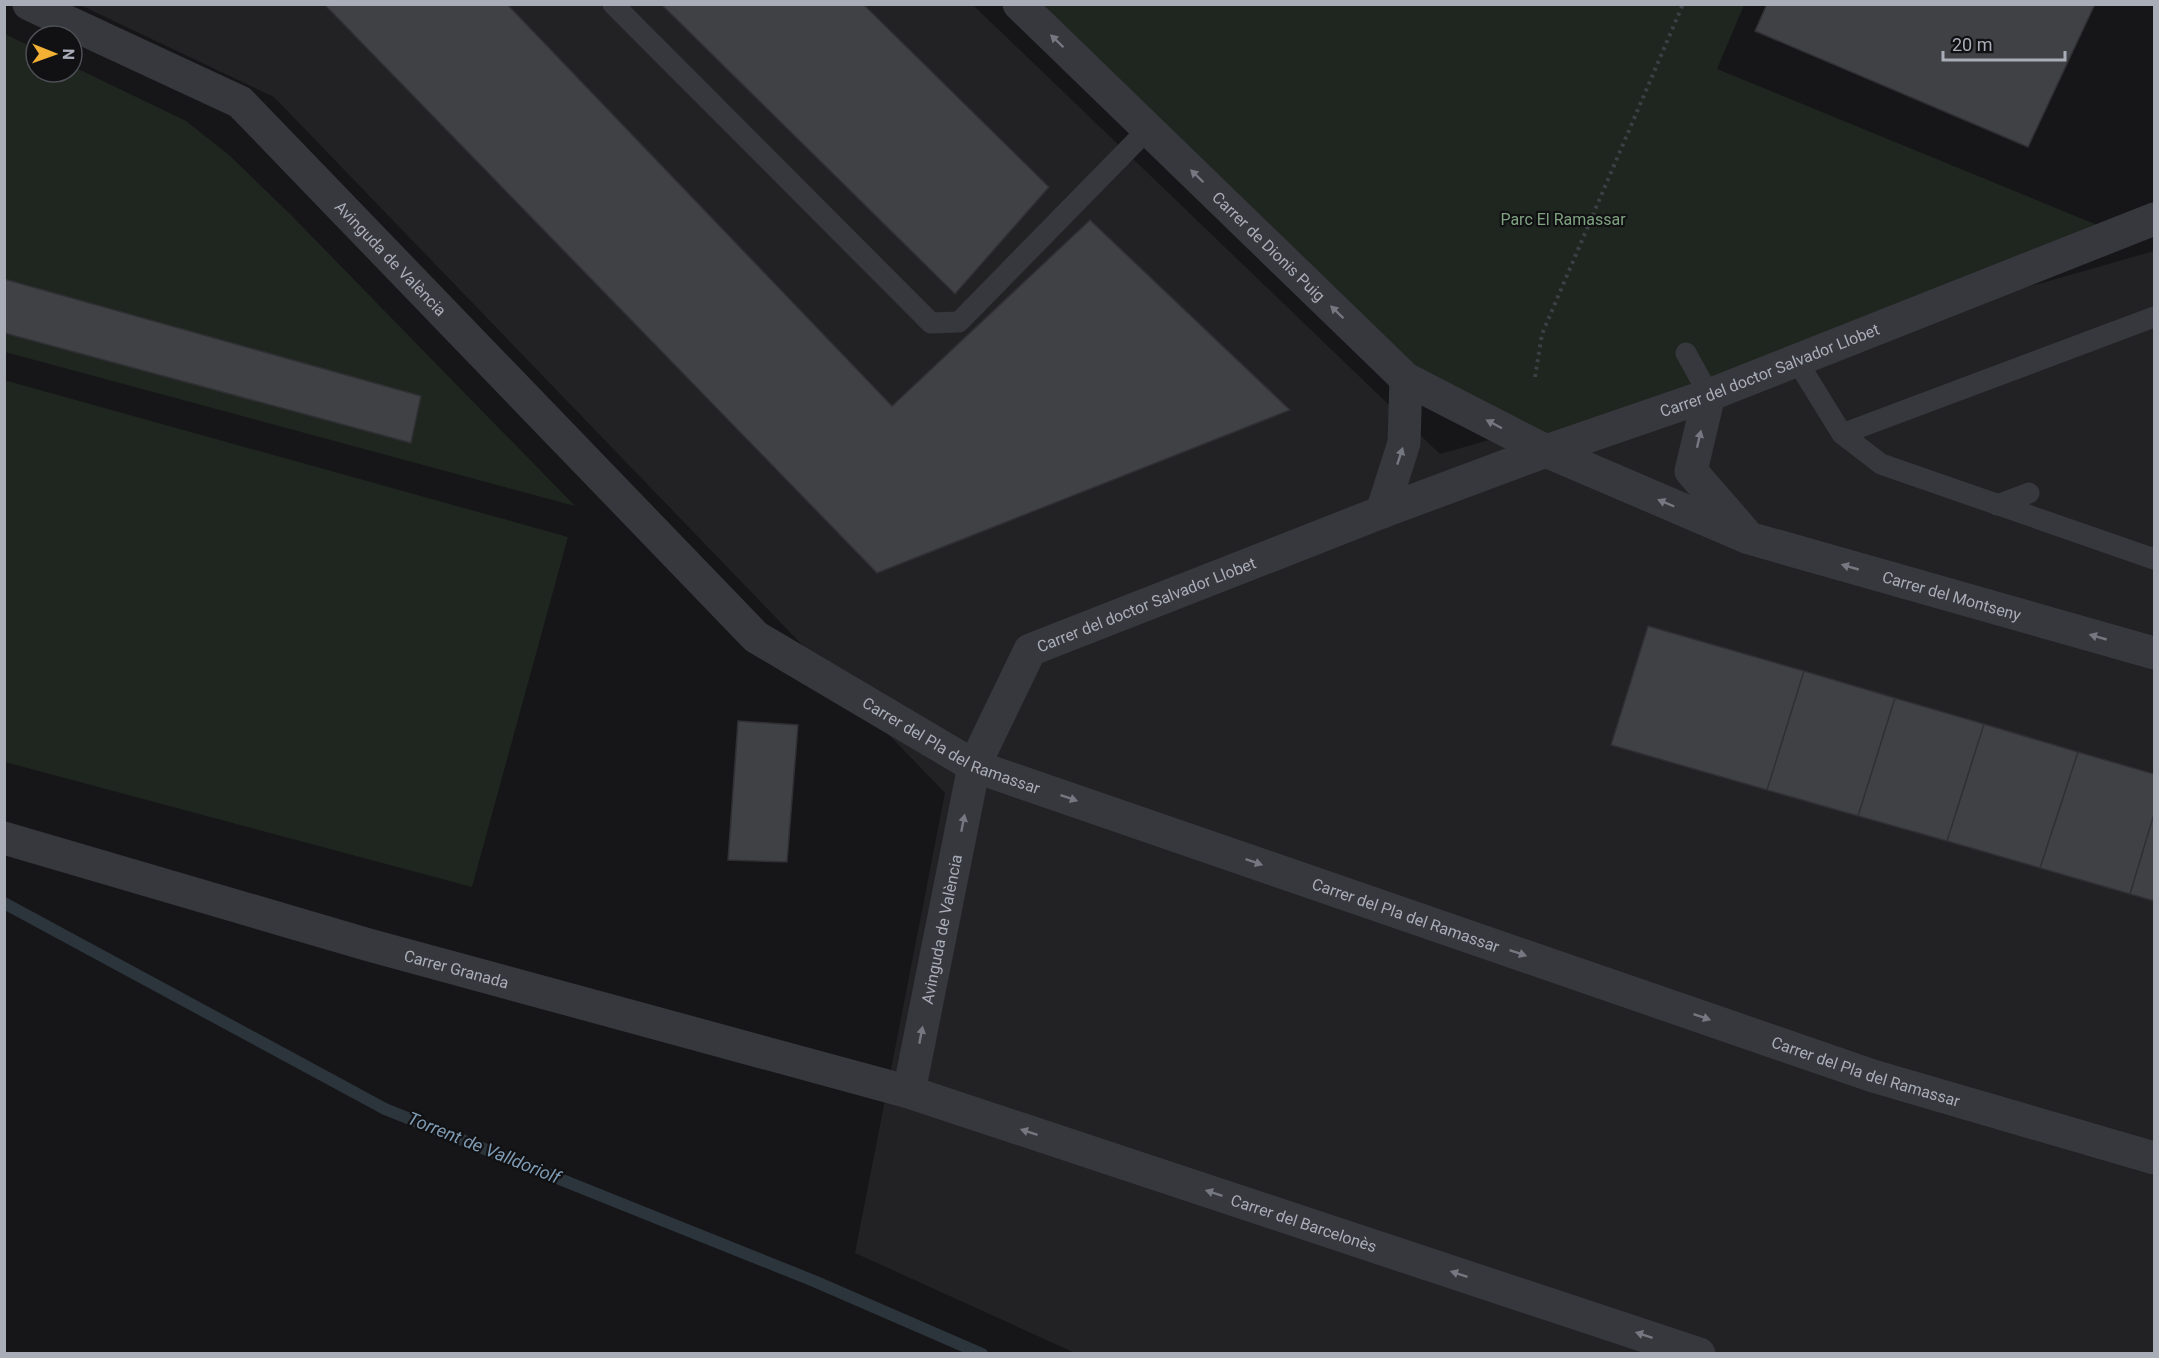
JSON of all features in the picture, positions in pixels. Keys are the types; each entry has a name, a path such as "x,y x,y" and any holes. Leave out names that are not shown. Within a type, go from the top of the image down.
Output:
{"street":[{"name":"Avinguda de València","path":"29,4 240,102 702,582"},
{"name":"Carrer de Dionis Puig","path":"1019,4 1406,379 1546,452"},
{"name":"Carrer del doctor Salvador Llobet","path":"974,766 1030,650 1382,512 1709,395 2154,219"},
{"path":"1382,512 1404,443 1406,379"},
{"path":"1709,395 1691,471 1749,538"},
{"name":"Carrer del Montseny","path":"1546,452 1749,538 2154,653"},
{"name":"Carrer del Pla del Ramassar","path":"702,582 756,637 974,766 1874,1076 2154,1158"},
{"name":"Avinguda de València","path":"909,1092 974,766"},
{"name":"Carrer Granada","path":"4,838 369,945 909,1092"},
{"name":"Carrer del Barcelonès","path":"909,1092 1699,1353"}],"lane":[{"path":"613,4 931,323 959,322 1148,129"},
{"path":"1842,434 2154,317"},
{"path":"1686,353 1709,395"},
{"path":"1797,361 1842,434 1881,464 2154,560"},
{"path":"1998,505 2029,493"},
{"path":"2134,552 2154,544"}],"path":[{"path":"1535,377 1542,334 1683,4"}],"shaded area":[{"path":"80,5 973,5 1440,454 2154,251 2154,1353 1075,1353 855,1253 945,793 274,97"}],"green space":[{"name":"Parc El Ramassar","path":"1019,5 1744,5 1717,69 2117,233 1546,451 1406,379"},
{"path":"5,34 24,43 24,84 84,84 84,72 186,121 229,155 290,214 575,506 5,352"},
{"path":"4,380 568,537 472,887 5,762"}],"building":[{"path":"324,4 507,4 892,406 1090,220 1290,410 877,573"},
{"path":"661,4 863,4 1049,187 955,294"},
{"path":"1767,4 2095,4 2028,147 1755,31"},
{"path":"4,279 421,396 411,443 4,333"},
{"path":"1648,626 1804,671 1767,790 1611,745"},
{"path":"1804,671 1895,698 1858,816 1767,790"},
{"path":"1895,698 1984,724 1947,841 1858,816"},
{"path":"738,721 798,725 787,862 728,860"},
{"path":"1984,724 2078,752 2040,868 1947,841"},
{"path":"2078,752 2154,774 2154,814 2130,894 2040,868"},
{"path":"2154,814 2154,901 2130,894"}],"waterway":[{"name":"Torrent de Valldoriolf","path":"4,903 385,1109 814,1281 982,1354"}]}
